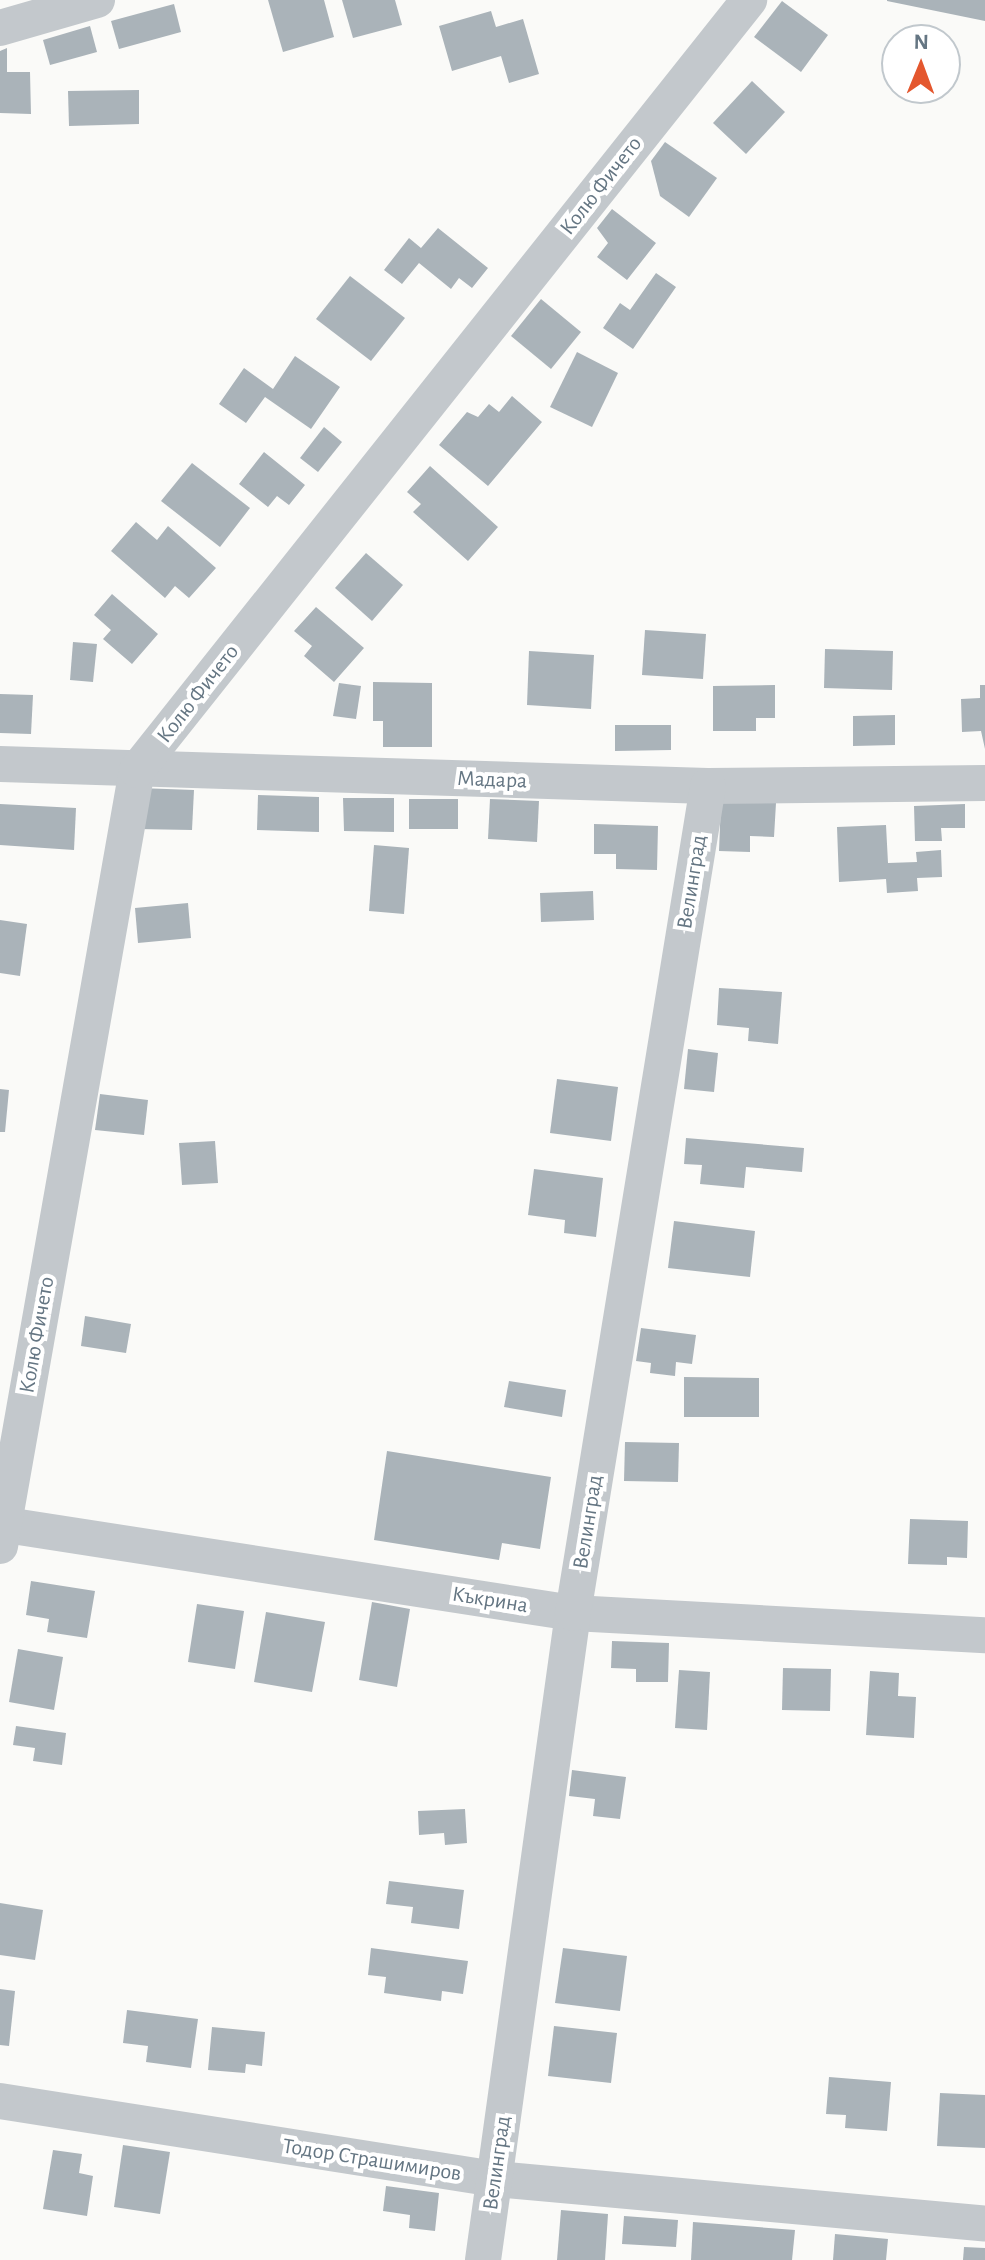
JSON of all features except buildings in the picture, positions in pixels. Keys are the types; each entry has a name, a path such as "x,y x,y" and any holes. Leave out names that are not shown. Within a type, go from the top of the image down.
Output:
{"street":[{"path":"0,28 97,0"},
{"name":"Колю Фичето","path":"1,1531 137,770 749,0"},
{"name":"Мадара","path":"0,764 708,786 985,783"},
{"name":"Велинград","path":"483,2260 573,1613 708,786"},
{"name":"Къкрина","path":"1,1531 573,1613 985,1635"},
{"name":"Тодор Страшимиров","path":"0,2101 495,2179 985,2224"}]}
